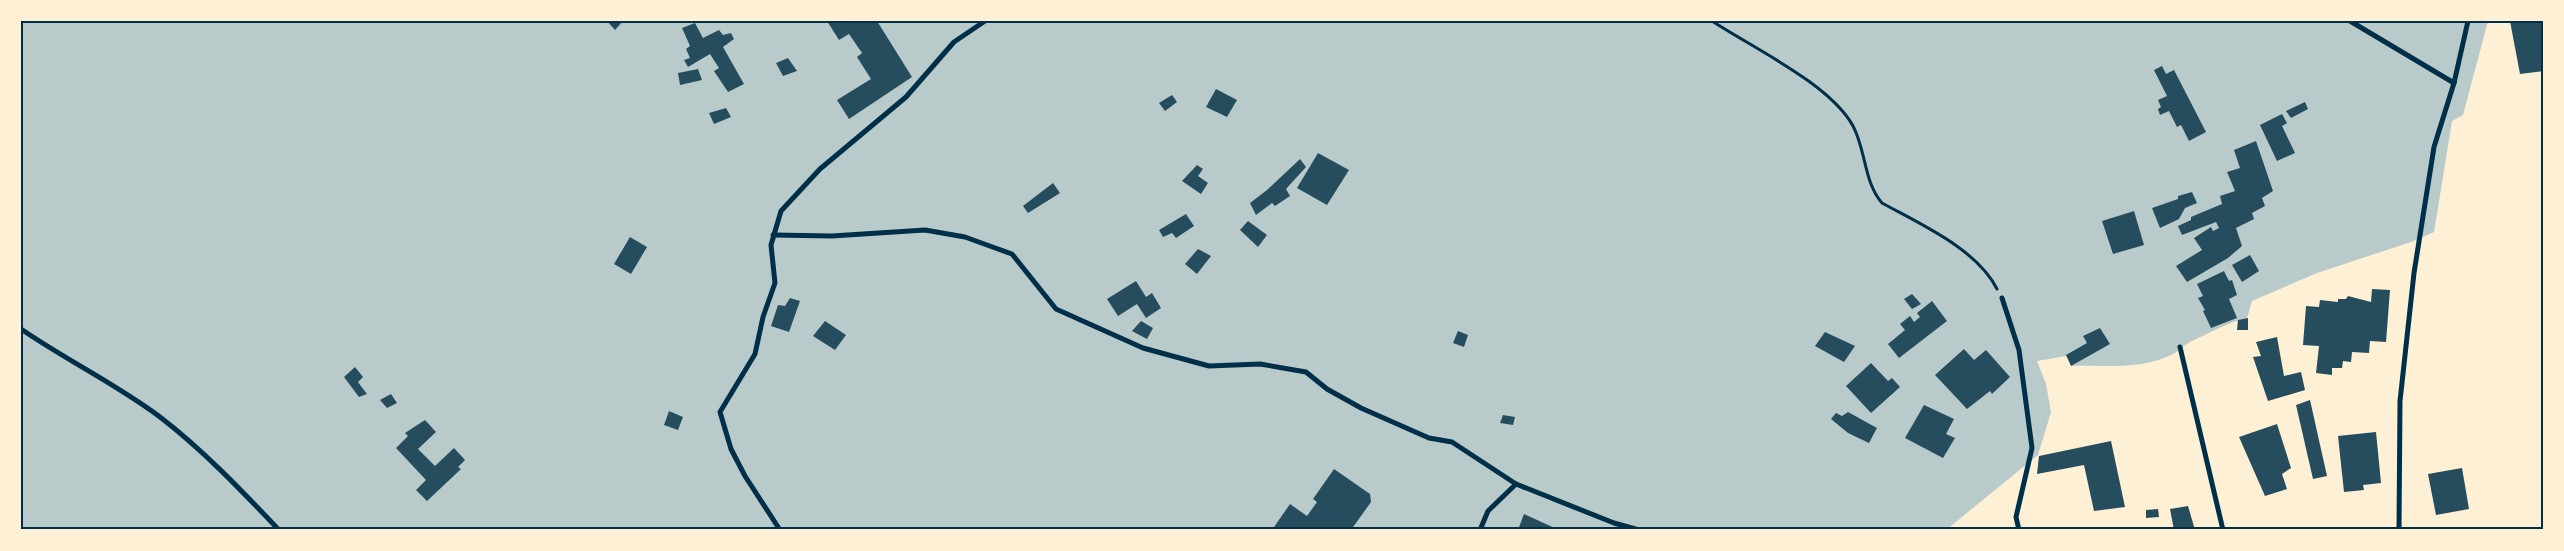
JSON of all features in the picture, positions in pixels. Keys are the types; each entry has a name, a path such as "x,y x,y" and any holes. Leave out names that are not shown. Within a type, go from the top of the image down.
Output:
{"street":[{"path":"780,530 745,476 731,449 720,412 755,354 763,316 775,283 771,245 781,211 820,169 906,97 954,42 985,21"},
{"path":"2350,21 2454,83"},
{"path":"2398,530 2400,401 2414,272 2434,147 2454,83 2468,21"},
{"path":"773,234 832,236 925,230 965,237 1012,254 1056,309 1143,348 1209,366 1260,364 1306,372 1328,389 1361,408 1430,438 1452,442 1516,484 1639,530"},
{"path":"2002,298 2019,350 2032,448 2016,517 2019,530"},
{"path":"21,329 97,375 160,417 222,472 279,530"},
{"path":"2180,347 2222,530"},
{"path":"1480,530 1488,511 1516,484"}],"path":[{"path":"1712,21 1828,94 1852,125 1864,156 1873,192 1882,203 1969,254 1992,278 2002,298"}],"shaded area":[{"path":"21,21 2488,21 2463,115 2452,121 2434,232 2411,242 2317,273 2252,301 2247,318 2233,322 2190,342 2174,354 2159,360 2135,365 2110,366 2072,366 2066,356 2037,361 2046,384 2051,412 2038,455 1946,530 21,530"}],"building":[{"path":"607,21 623,21 615,30"},
{"path":"827,21 877,21 912,77 849,119 837,100 871,79 857,57 862,53 849,34 839,40"},
{"path":"2510,21 2543,21 2543,71 2520,74"},
{"path":"695,23 703,38 719,30 723,35 731,33 734,39 723,47 744,84 728,92 714,71 719,68 710,54 688,67 684,60 690,58 686,49 690,46 682,28"},
{"path":"788,58 797,71 783,76 776,63"},
{"path":"2162,66 2166,74 2174,70 2206,132 2189,141 2181,125 2177,127 2169,111 2160,115 2158,109 2161,107 2158,100 2167,96 2154,70"},
{"path":"698,69 702,80 680,85 678,73"},
{"path":"1216,89 1237,100 1227,117 1206,107"},
{"path":"1172,95 1177,102 1165,111 1159,103"},
{"path":"2305,102 2308,109 2291,118 2286,111"},
{"path":"726,108 731,117 714,124 709,113"},
{"path":"2282,114 2287,123 2282,126 2295,153 2277,161 2260,125"},
{"path":"2256,141 2273,191 2262,198 2265,206 2252,213 2254,219 2236,228 2242,246 2228,258 2187,282 2176,266 2202,250 2194,238 2211,227 2213,231 2219,228 2216,222 2182,235 2178,226 2191,220 2191,217 2222,204 2220,196 2235,191 2227,172 2240,168 2234,150"},
{"path":"1318,153 1349,170 1327,205 1297,188"},
{"path":"1300,159 1306,167 1286,189 1290,196 1275,206 1272,203 1256,215 1250,203"},
{"path":"1197,165 1203,169 1198,176 1208,183 1201,194 1182,181"},
{"path":"1053,183 1060,193 1028,213 1023,206"},
{"path":"2192,192 2197,203 2185,208 2179,219 2160,228 2152,208"},
{"path":"2134,211 2144,245 2113,254 2102,221"},
{"path":"1186,214 1194,226 1176,238 1172,233 1163,237 1159,230"},
{"path":"1248,221 1267,235 1258,247 1240,230"},
{"path":"630,237 647,247 631,274 614,264"},
{"path":"1198,249 1211,256 1197,274 1185,264"},
{"path":"2250,255 2259,271 2242,282 2232,265"},
{"path":"2224,271 2229,281 2232,280 2237,295 2229,299 2237,318 2211,328 2203,311 2205,310 2198,298 2203,296 2197,284"},
{"path":"1136,281 1146,297 1152,293 1161,308 1146,318 1137,304 1118,316 1107,299"},
{"path":"2372,289 2390,290 2386,342 2370,341 2369,353 2352,352 2351,362 2343,361 2342,368 2332,368 2332,375 2316,373 2319,346 2303,345 2306,306 2319,307 2320,300 2338,302 2338,299 2346,299 2348,296 2371,302"},
{"path":"1912,294 1921,304 1912,309 1904,299"},
{"path":"790,298 800,301 789,332 771,326 778,305 785,306"},
{"path":"1932,301 1947,321 1899,358 1888,344 1905,330 1900,324 1910,316 1914,322 1920,317 1917,313"},
{"path":"2248,318 2248,330 2237,330 2238,320"},
{"path":"825,321 846,335 835,350 813,336"},
{"path":"1141,321 1153,328 1147,339 1132,331"},
{"path":"2100,328 2110,344 2071,366 2066,355 2087,343 2083,336"},
{"path":"1458,331 1468,335 1464,347 1453,343"},
{"path":"1825,332 1855,346 1844,362 1815,346"},
{"path":"2277,337 2284,376 2301,372 2305,390 2268,401 2253,357 2261,356 2256,342"},
{"path":"1964,349 1974,360 1986,350 2010,377 1992,394 1990,391 1967,409 1935,375"},
{"path":"1871,363 1888,381 1892,378 1900,387 1871,413 1846,386"},
{"path":"355,367 363,377 358,382 367,394 359,397 344,377"},
{"path":"391,394 397,403 387,408 380,400"},
{"path":"2310,400 2327,476 2313,479 2296,405"},
{"path":"1924,405 1954,419 1946,434 1955,438 1943,458 1905,438"},
{"path":"669,411 683,417 678,430 664,425"},
{"path":"1848,412 1877,428 1869,443 1848,433 1831,419 1836,413 1842,416"},
{"path":"1503,415 1515,417 1513,425 1500,423"},
{"path":"425,420 436,432 418,449 435,466 454,448 465,460 458,467 461,469 427,501 416,490 426,480 396,448 408,436 405,433"},
{"path":"2277,424 2291,468 2282,474 2287,489 2265,496 2239,437"},
{"path":"2376,432 2381,483 2363,485 2364,490 2344,492 2338,436"},
{"path":"2111,441 2125,507 2094,511 2084,465 2037,474 2039,456"},
{"path":"2462,468 2469,509 2436,515 2428,474"},
{"path":"1334,469 1370,494 1371,502 1351,530 1272,530 1290,504 1307,516 1317,502 1313,499"},
{"path":"2188,506 2195,530 2174,530 2170,509"},
{"path":"2158,509 2159,517 2146,518 2146,510"},
{"path":"1524,514 1559,530 1518,530"}]}
